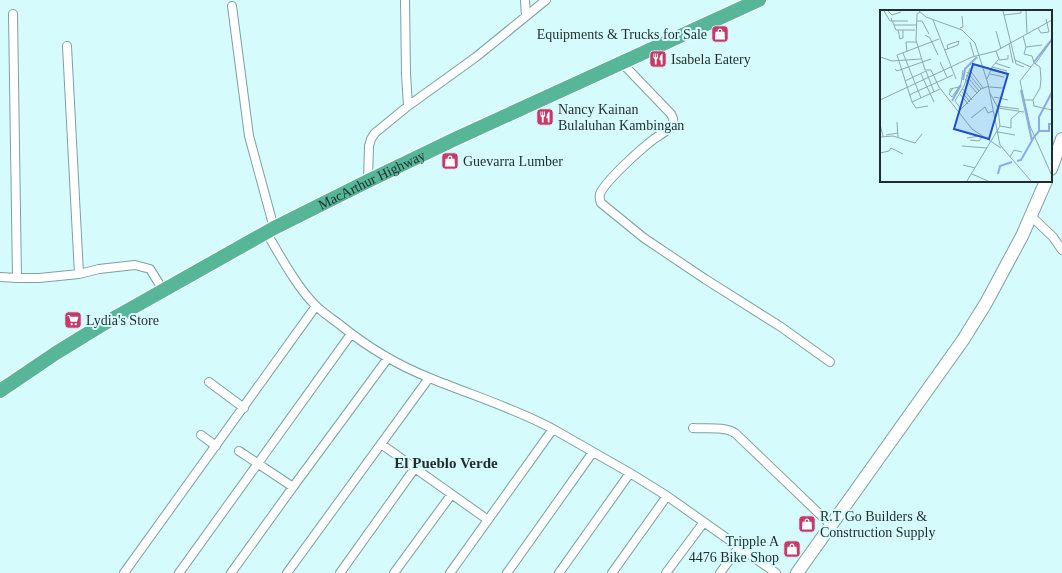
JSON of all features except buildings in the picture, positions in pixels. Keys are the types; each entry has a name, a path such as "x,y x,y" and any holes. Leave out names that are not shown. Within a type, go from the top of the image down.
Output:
{"highway":[{"name":"MacArthur Highway","path":"0,391 56,353 100,326 270,230 455,139 760,0"}],"main road":[{"path":"1052,166 1061,143"},
{"path":"797,573 963,340 994,288 1022,236 1046,182"}],"street":[{"path":"405,0 408,106"},
{"path":"525,0 526,16"},
{"path":"368,181 369,146 375,133 408,106 503,36 546,0"},
{"path":"232,6 249,136 270,230 307,296 316,306 351,334 388,358 429,378 537,421 630,473 667,496 776,573"},
{"path":"13,14 17,278"},
{"path":"67,46 79,274"},
{"path":"622,64 670,114 673,122 609,181 599,196 601,203 644,238 781,327 830,362"},
{"path":"1031,216 1053,237 1062,250"},
{"path":"0,277 17,278 79,274 99,269 135,265 150,269 163,290"},
{"path":"124,573 316,306"},
{"path":"179,573 351,334"},
{"path":"231,573 388,358"},
{"path":"287,573 429,378"},
{"path":"209,382 244,408"},
{"path":"693,428 724,429 735,433 831,525"},
{"path":"450,573 553,429"},
{"path":"201,435 216,446"},
{"path":"381,444 488,520"},
{"path":"239,451 293,487"},
{"path":"507,573 593,452"},
{"path":"340,573 415,468"},
{"path":"560,573 630,473"},
{"path":"394,573 451,495"},
{"path":"612,573 667,496"},
{"path":"666,573 704,522"},
{"path":"720,573 739,547"}],"place":[{"name":"Equipments & Trucks for Sale","path":"720,34"},
{"name":"Isabela Eatery","path":"658,59"},
{"name":"Nancy Kainan Bulaluhan Kambingan","path":"545,117"},
{"name":"Guevarra Lumber","path":"450,161"},
{"name":"Lydia's Store","path":"73,320"},
{"name":"R.T Go Builders & Construction Supply","path":"807,524"},
{"name":"Tripple A 4476 Bike Shop","path":"792,549"}],"district":[{"name":"El Pueblo Verde","path":"446,463"}]}
